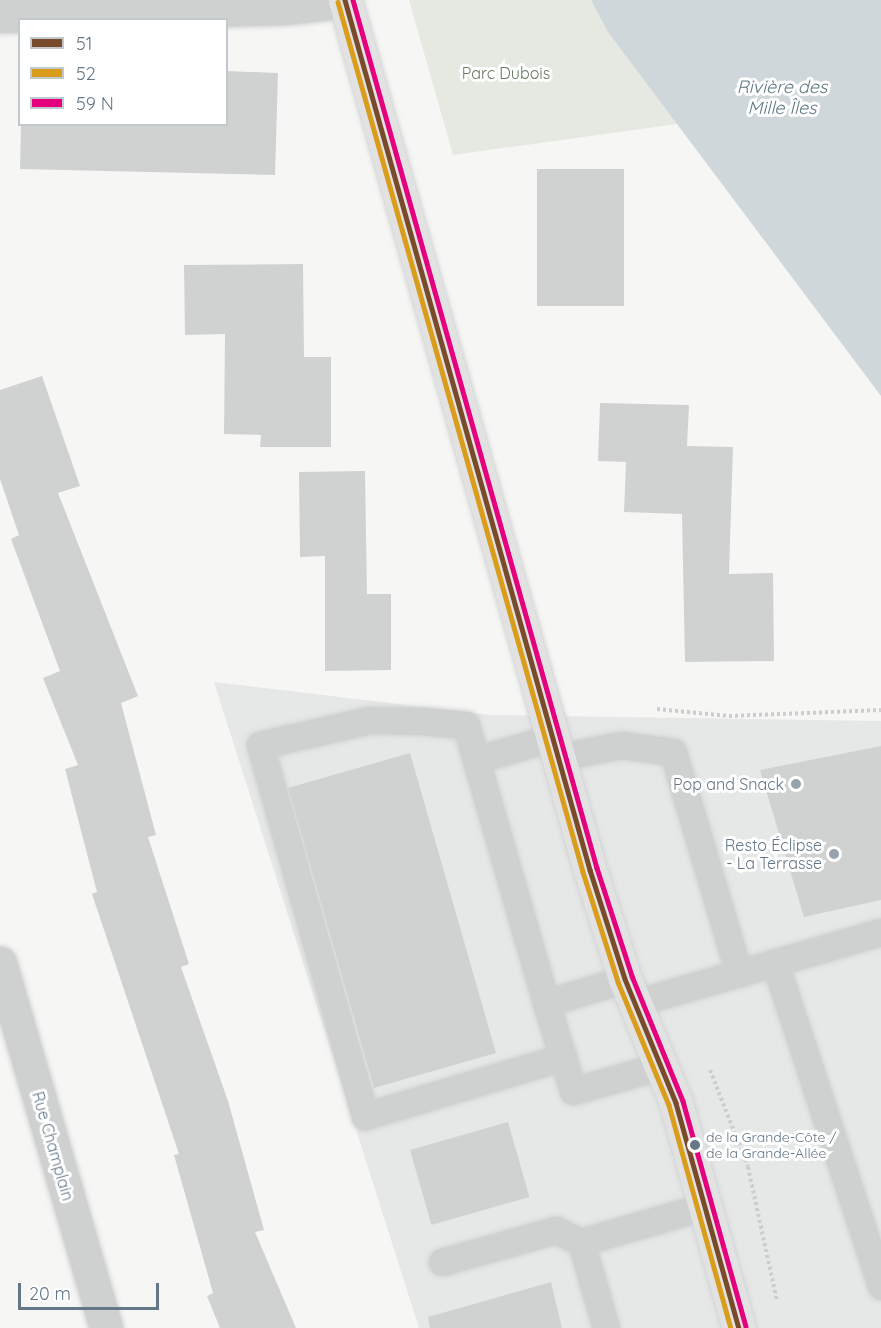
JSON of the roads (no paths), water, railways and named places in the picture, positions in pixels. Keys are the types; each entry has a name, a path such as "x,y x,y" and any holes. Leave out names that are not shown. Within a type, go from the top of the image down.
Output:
{"main road":[{"path":"345,1 557,747 630,991 661,1066 706,1206 740,1328"}],"street":[{"path":"0,16 285,8 345,1"},
{"name":"Rue Champlain","path":"0,963 106,1328"}],"lane":[{"path":"563,1057 365,1116 260,745 370,720 466,725 573,1090 661,1066"},
{"path":"476,760 557,747 621,745 673,752 739,973"},
{"path":"546,1003 739,973 881,932"},
{"path":"775,963 881,1286"},
{"path":"442,1262 556,1230 581,1242 706,1206"},
{"path":"581,1242 606,1328"}],"water":[{"name":"Rivière des Mille Îles","path":"591,0 881,0 881,396 608,32"}],"place":[{"name":"Pop and Snack","path":"796,784"},
{"name":"Resto Éclipse - La Terrasse","path":"834,854"},
{"name":"de la Grande-Côte / de la Grande-Allée","path":"695,1145"}],"park label":[{"name":"Parc Dubois","path":"506,73"}]}
